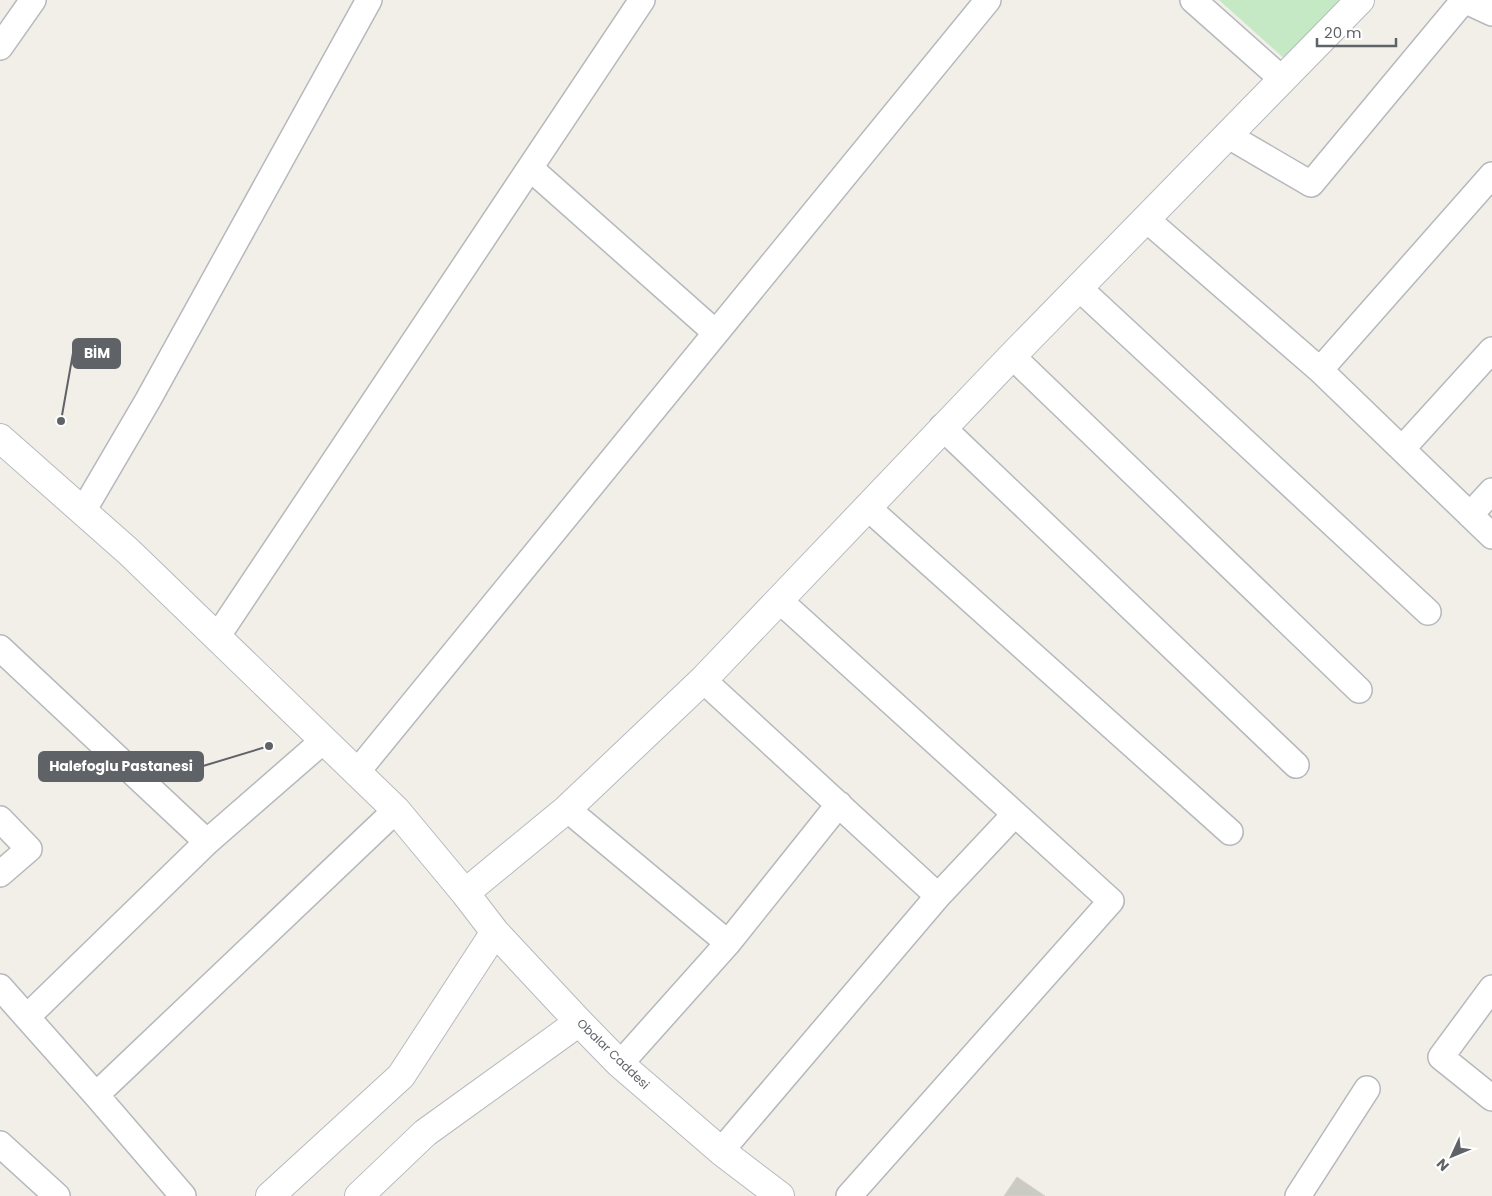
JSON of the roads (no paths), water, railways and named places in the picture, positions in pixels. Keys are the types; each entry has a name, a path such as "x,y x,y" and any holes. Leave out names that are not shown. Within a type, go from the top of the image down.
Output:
{"main road":[{"path":"465,892 567,809 703,680 942,427 1360,0"},
{"name":"Obalar Caddesi","path":"0,438 130,552 396,810 496,932 620,1064 721,1151 780,1196"},
{"path":"270,1196 401,1076 496,932"},
{"path":"359,1196 425,1133 579,1022"}],"street":[{"path":"0,47 32,0"},
{"path":"83,511 148,400 369,0"},
{"path":"217,637 642,0"},
{"path":"356,772 988,0"},
{"path":"1193,0 1282,78"},
{"path":"1227,135 1311,184 1464,0 1492,13"},
{"path":"530,168 716,333"},
{"path":"1320,370 1492,175"},
{"path":"1146,219 1320,370 1492,536"},
{"path":"1079,288 1428,612"},
{"path":"1402,449 1492,350"},
{"path":"1012,356 1359,690"},
{"path":"942,427 1296,765"},
{"path":"1470,515 1492,491"},
{"path":"867,507 1230,832"},
{"path":"778,600 1111,901 848,1196"},
{"path":"0,648 207,842"},
{"path":"703,680 938,896"},
{"path":"27,1017 207,842 324,740"},
{"path":"620,1064 728,943 838,804"},
{"path":"567,809 728,943"},
{"path":"96,1095 396,810"},
{"path":"721,1151 938,896 1015,814"},
{"path":"0,820 29,849 0,874"},
{"path":"0,987 183,1196"},
{"path":"1492,988 1441,1057 1492,1098"},
{"path":"1298,1196 1367,1089"},
{"path":"0,1144 57,1196"}],"place":[{"name":"BİM","path":"61,421"},
{"name":"Halefoglu Pastanesi","path":"269,746"}]}
